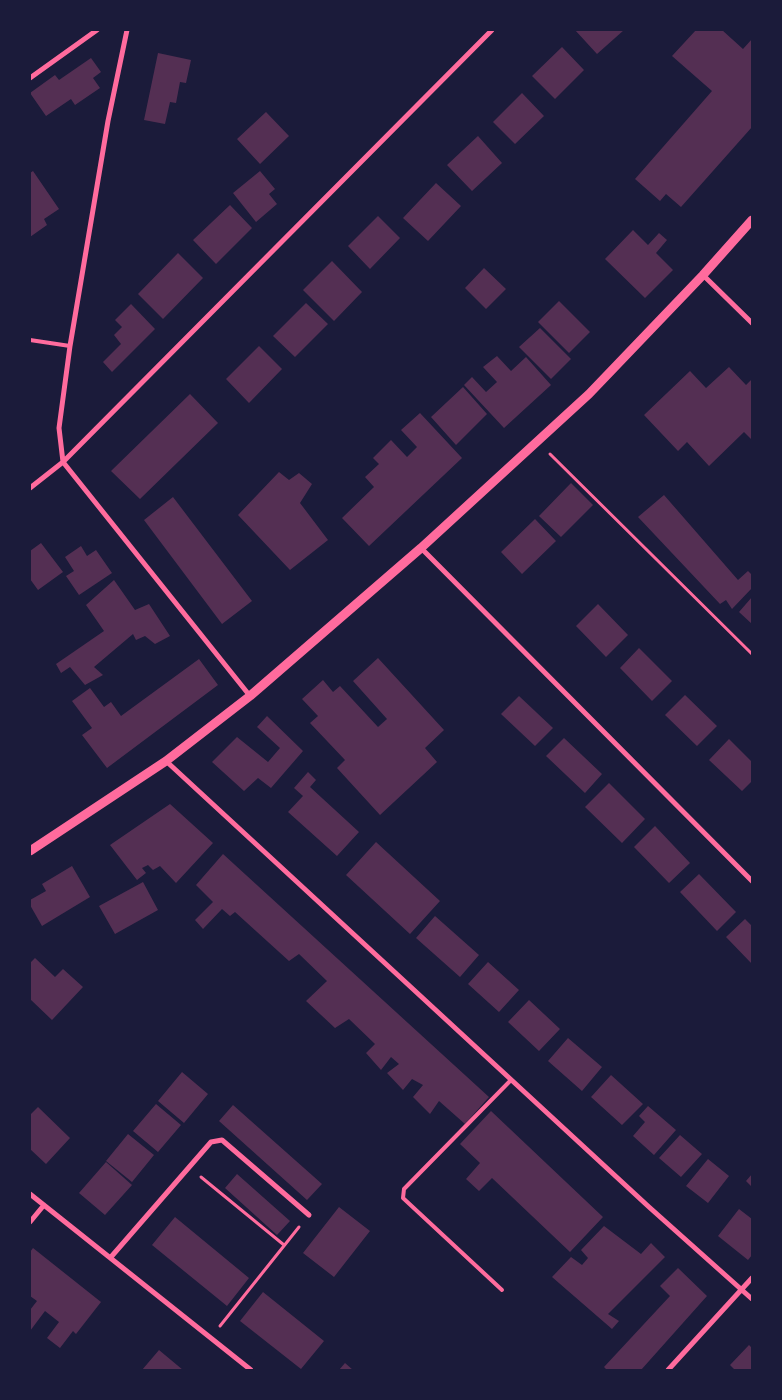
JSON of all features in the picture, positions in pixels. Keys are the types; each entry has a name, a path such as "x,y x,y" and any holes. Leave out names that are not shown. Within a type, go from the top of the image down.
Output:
{"street":[{"path":"30,78 97,30"},
{"path":"127,30 108,121 70,346 59,428 63,462 250,696"},
{"path":"30,488 63,462 492,30"},
{"path":"30,851 166,761 250,696 421,548 589,394 704,275 752,220"},
{"path":"704,275 752,323"},
{"path":"421,548 752,882"},
{"path":"166,761 752,1300"},
{"path":"111,1257 188,1166 211,1142 222,1140 309,1215"},
{"path":"30,1194 251,1370"},
{"path":"30,1222 44,1205"},
{"path":"668,1370 752,1278"}],"lane":[{"path":"30,340 70,346"},
{"path":"502,1290 403,1198 404,1189 511,1080"}],"path":[{"path":"538,442 752,654"},
{"path":"188,1166 284,1245"},
{"path":"211,1338 309,1215"}],"building":[{"path":"575,30 624,30 597,54"},
{"path":"696,30 722,30 743,49 752,39 752,127 681,207 666,194 660,201 635,179 712,91 672,56"},
{"path":"562,47 584,70 555,99 532,76"},
{"path":"158,53 191,60 186,83 180,82 176,103 170,102 165,124 144,120"},
{"path":"91,58 101,72 93,78 100,88 75,105 71,99 46,116 30,93 55,75 59,80"},
{"path":"522,93 544,116 515,144 493,122"},
{"path":"266,112 289,136 260,164 237,139"},
{"path":"478,136 502,163 472,191 447,165"},
{"path":"33,171 59,209 44,219 47,225 30,237 30,173"},
{"path":"260,171 275,189 269,194 277,204 256,222 233,193"},
{"path":"436,183 461,206 428,241 403,218"},
{"path":"230,205 252,228 216,264 193,240"},
{"path":"378,216 400,238 370,269 348,246"},
{"path":"633,230 648,245 659,233 667,240 656,253 673,270 645,298 605,259"},
{"path":"178,253 203,278 163,319 138,294"},
{"path":"332,261 362,292 334,321 303,290"},
{"path":"484,268 506,289 486,309 465,288"},
{"path":"559,301 590,332 569,353 538,322"},
{"path":"306,303 328,324 295,357 273,336"},
{"path":"131,304 155,329 112,372 103,362 121,344 114,335 122,327 115,320"},
{"path":"540,328 571,359 551,379 519,347"},
{"path":"259,346 282,369 249,403 226,379"},
{"path":"497,356 511,371 526,357 551,385 504,428 464,385 472,377 486,392 497,382 483,367"},
{"path":"729,367 746,385 752,379 752,440 744,432 709,466 687,442 678,451 644,415 690,371 706,388"},
{"path":"463,387 487,414 456,445 431,417"},
{"path":"190,394 218,423 140,499 111,471"},
{"path":"420,413 462,458 369,546 342,518 374,487 365,477 379,464 373,458 391,440 407,457 417,447 401,430"},
{"path":"279,472 289,480 299,473 312,484 300,503 328,540 290,570 238,515"},
{"path":"571,483 593,505 561,537 539,516"},
{"path":"664,495 738,580 748,571 752,575 752,588 732,609 726,600 720,604 638,517"},
{"path":"173,497 252,601 222,624 144,520"},
{"path":"535,519 556,541 522,574 501,552"},
{"path":"41,543 63,572 38,590 30,579 30,551"},
{"path":"81,546 87,556 96,550 112,573 79,595 66,576 74,571 65,557"},
{"path":"114,580 135,610 149,604 170,636 155,644 145,636 136,640 133,634 94,667 103,675 85,685 70,667 61,673 56,664 104,631 86,605"},
{"path":"752,597 752,624 739,612"},
{"path":"598,604 628,635 606,657 576,626"},
{"path":"639,648 672,681 652,701 620,668"},
{"path":"378,658 444,730 425,748 437,762 380,815 337,768 345,760 310,723 318,716 302,699 323,680 333,692 340,686 378,727 387,719 353,681"},
{"path":"199,659 218,685 107,768 82,735 92,728 72,701 90,688 104,707 111,702 121,716"},
{"path":"685,695 717,726 697,746 665,715"},
{"path":"519,696 553,728 535,746 501,714"},
{"path":"267,716 303,751 271,788 258,778 244,791 212,762 237,737 268,762 280,748 257,727"},
{"path":"564,738 602,774 585,793 546,756"},
{"path":"729,739 752,762 752,781 742,791 709,760"},
{"path":"308,772 316,780 310,787 359,832 337,856 288,812 303,796 294,788"},
{"path":"609,783 645,819 622,843 585,807"},
{"path":"170,804 213,843 176,883 160,866 153,870 148,865 142,868 146,873 137,880 110,845"},
{"path":"655,826 690,863 669,883 634,847"},
{"path":"376,842 440,901 410,934 346,875"},
{"path":"223,854 489,1097 465,1124 439,1101 430,1114 413,1097 423,1085 412,1079 403,1090 387,1073 399,1064 391,1057 381,1070 366,1053 375,1044 349,1019 335,1028 306,1001 327,981 299,954 289,961 235,912 230,916 222,909 203,929 195,920 213,902 196,885"},
{"path":"72,866 90,897 42,926 30,905 30,900 46,891 42,884"},
{"path":"699,874 736,912 717,931 680,892"},
{"path":"143,882 158,910 115,934 99,906"},
{"path":"435,916 479,955 460,977 416,938"},
{"path":"745,919 752,926 752,964 726,937"},
{"path":"35,958 55,977 63,969 83,987 52,1020 30,999 30,963"},
{"path":"488,962 519,990 499,1012 468,984"},
{"path":"529,1000 560,1029 539,1051 508,1022"},
{"path":"568,1038 602,1067 582,1091 548,1061"},
{"path":"182,1072 208,1094 184,1123 158,1101"},
{"path":"611,1075 643,1104 622,1125 591,1097"},
{"path":"156,1104 181,1125 158,1152 133,1131"},
{"path":"233,1105 322,1184 307,1200 219,1121"},
{"path":"648,1106 676,1130 654,1155 633,1136 645,1122 639,1116"},
{"path":"38,1107 70,1138 46,1164 30,1149 30,1115"},
{"path":"491,1111 603,1217 570,1252 492,1178 479,1191 466,1179 480,1163 460,1144"},
{"path":"128,1134 154,1155 132,1182 106,1161"},
{"path":"680,1135 702,1154 681,1177 659,1158"},
{"path":"708,1159 729,1176 708,1203 686,1186"},
{"path":"106,1162 132,1185 105,1215 79,1193"},
{"path":"237,1174 290,1221 277,1235 225,1188"},
{"path":"752,1174 752,1187 746,1181"},
{"path":"339,1207 370,1231 334,1277 303,1253"},
{"path":"739,1209 752,1219 752,1255 748,1260 718,1236"},
{"path":"175,1217 249,1278 227,1306 152,1245"},
{"path":"604,1226 641,1254 651,1243 665,1257 608,1314 619,1321 612,1329 552,1277 571,1257 582,1265 588,1258 581,1250"},
{"path":"33,1248 101,1302 76,1334 73,1331 60,1348 47,1338 59,1322 45,1311 30,1331 30,1310 37,1301 30,1296 30,1252"},
{"path":"678,1268 707,1296 641,1370 607,1370 604,1367 670,1296 660,1286"},
{"path":"263,1292 324,1341 301,1369 240,1321"},
{"path":"749,1345 752,1348 752,1370 735,1370 730,1365"},
{"path":"159,1350 183,1370 142,1370"},
{"path":"345,1363 353,1370 339,1370"}]}
